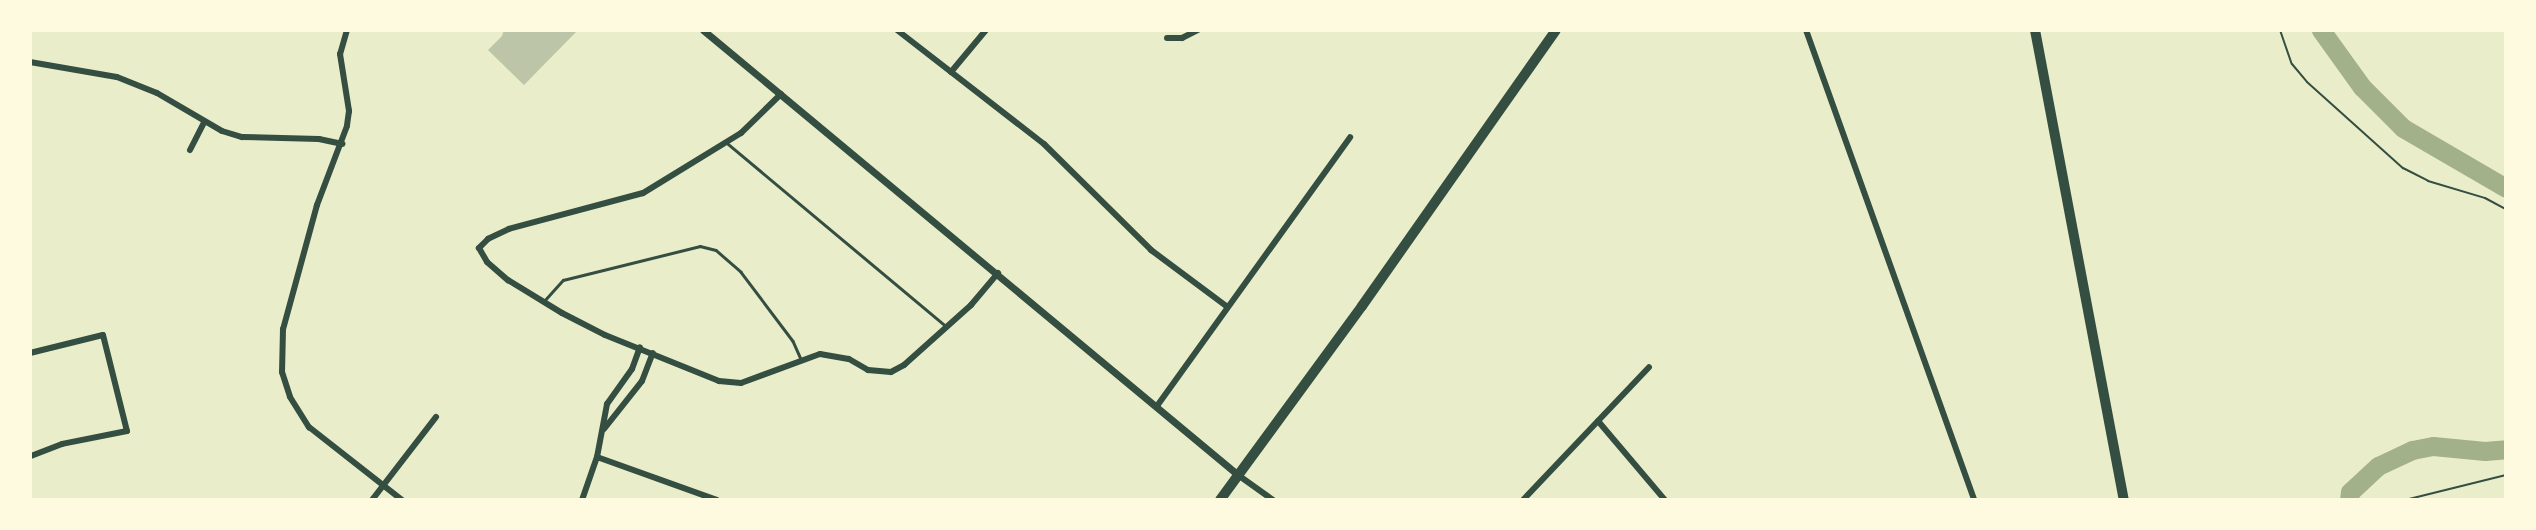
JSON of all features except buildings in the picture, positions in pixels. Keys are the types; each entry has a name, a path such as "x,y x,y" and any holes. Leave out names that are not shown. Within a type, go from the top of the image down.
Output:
{"main road":[{"path":"1220,500 1362,306 1556,30"},
{"path":"2035,30 2124,500"}],"street":[{"path":"347,30 340,54 349,111 342,144 317,205 283,329 282,373 290,397 309,427 402,500"},
{"path":"703,30 1238,475 1273,500"},
{"path":"897,30 1044,144 1151,250 1226,306"},
{"path":"951,72 986,30"},
{"path":"1167,38 1182,38 1198,30"},
{"path":"1806,30 1974,500"},
{"path":"30,62 117,77 156,93 204,122 242,137 319,139 342,144"},
{"path":"781,94 741,132 643,193 509,229 488,239 479,248 487,262 544,302 606,335 719,381 741,383 820,354 834,354 868,370 891,372 904,365 947,327 998,273"},
{"path":"190,150 204,122"},
{"path":"1157,406 1226,306 1350,137"},
{"path":"30,353 103,335 127,431 62,444 30,456"},
{"path":"582,500 597,457 607,404 632,369 640,347"},
{"path":"604,429 637,389 653,353"},
{"path":"1522,500 1649,367"},
{"path":"372,500 436,417"},
{"path":"1598,421 1665,500"},
{"path":"597,457 717,500"}],"lane":[{"path":"725,142 947,327"},
{"path":"544,302 564,280 700,246 716,250 741,272 793,341 802,361"}],"path":[{"path":"2280,30 2292,64 2307,82 2403,168 2428,181 2485,198 2506,209"},
{"path":"2405,500 2506,475"}],"waterway":[{"path":"2321,30 2362,87 2403,128 2506,188"},
{"path":"2349,500 2350,492 2378,466 2412,450 2433,446 2485,451 2506,449"}]}
